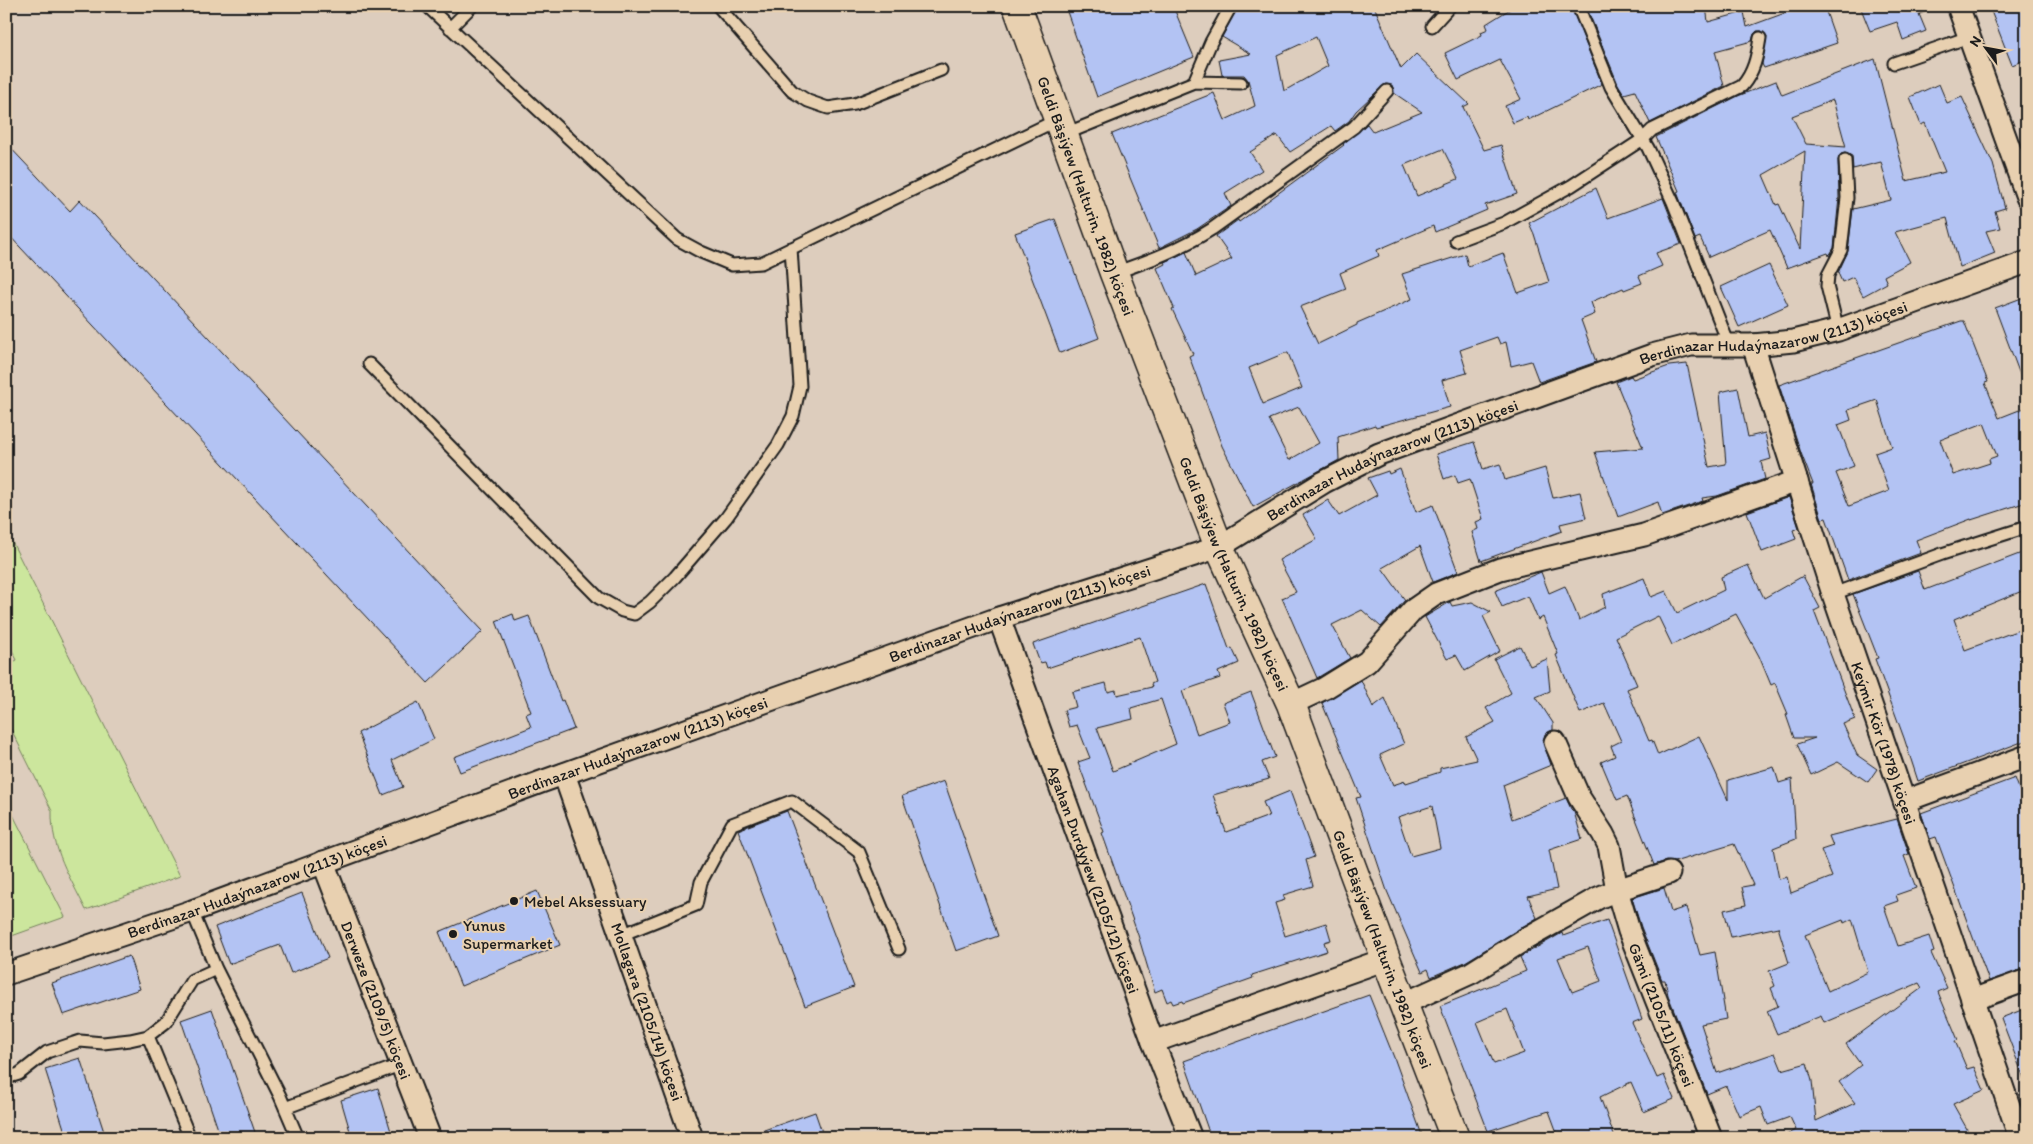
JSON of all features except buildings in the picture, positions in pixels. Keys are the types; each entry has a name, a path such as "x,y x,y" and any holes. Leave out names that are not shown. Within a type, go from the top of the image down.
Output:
{"street":[{"name":"Geldi Bäşiýew (Halturin, 1982) köçesi","path":"1017,6 1114,273 1219,547 1291,704 1455,1138"},
{"path":"1958,6 2027,197"},
{"name":"Berdinazar Hudaýnazarow (2113) köçesi","path":"6,974 192,911 564,774 999,618 1219,547 1324,482 1379,454 1652,355 1691,345 1753,346 1793,341 1838,330 2027,262"},
{"name":"Keýmir Kör (1978) köçesi","path":"1753,346 1833,594 2020,1138"},
{"path":"1291,704 1325,688 1367,662 1413,610 1436,594 1500,569 1644,535 1797,481"},
{"name":"Agahan Durdyýew (2105/12) köçesi","path":"999,618 1153,1042 1191,1138"},
{"name":"Gämi (2105/11) köçesi","path":"1555,742 1579,798 1609,846 1617,890 1633,940 1712,1138"},
{"path":"1905,801 2027,756"},
{"name":"Mollagara (2105/14) köçesi","path":"564,774 692,1138"},
{"name":"Derweze (2109/5) köçesi","path":"324,862 430,1138"},
{"path":"1403,1004 1471,973 1578,909 1617,890 1669,873"},
{"path":"1153,1042 1386,959"},
{"path":"1972,1000 2027,980"}],"lane":[{"path":"427,6 677,239 732,265 761,263 1062,127 1194,82 1241,83"},
{"path":"450,28 472,6"},
{"path":"718,6 782,77 792,91 808,101 828,108 855,104 941,70"},
{"path":"1194,82 1210,42 1231,6"},
{"path":"1432,26 1450,6"},
{"path":"1578,6 1611,87 1643,139 1672,202 1728,346"},
{"path":"1894,63 1969,37"},
{"path":"1456,241 1504,224 1571,186 1643,139 1652,130 1742,86 1751,76 1760,38"},
{"path":"1114,273 1161,257 1190,243 1212,229 1354,127 1387,91"},
{"path":"1838,330 1828,276 1841,250 1848,198 1845,160"},
{"path":"369,364 599,598 622,611 634,614 650,602 675,577 726,518 778,445 793,416 800,386 791,248"},
{"path":"1833,594 1942,554 2027,527"},
{"path":"621,935 696,905 701,882 732,824 792,801 859,852 899,949"},
{"path":"192,911 216,969 286,1108 298,1138"},
{"path":"6,1078 19,1074 47,1052 80,1040 103,1043 148,1036 166,1022 192,980 216,969"},
{"path":"148,1036 190,1138"},
{"path":"286,1108 402,1064"}],"green space":[{"path":"6,530 180,876 86,910 58,850 52,811 11,729 6,727 6,666 17,660 8,642 6,642"},
{"path":"10,809 65,917 6,938 6,811"}],"place":[{"name":"Mebel Aksessuary","path":"514,901"},
{"name":"Yunus Supermarket","path":"453,934"}]}
